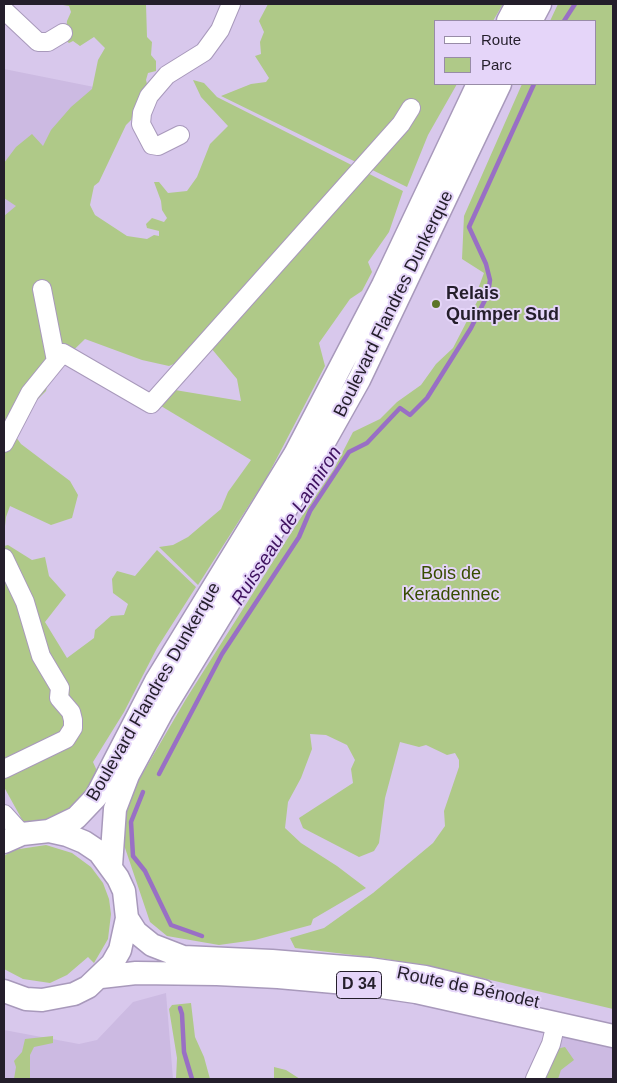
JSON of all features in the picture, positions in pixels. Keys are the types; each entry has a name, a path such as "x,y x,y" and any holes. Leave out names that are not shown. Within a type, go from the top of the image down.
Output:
{"main road":[{"path":"509,20 517,4"},
{"path":"532,20 540,4"},
{"name":"Boulevard Flandres Dunkerque","path":"50,832 76,818 96,797 156,681 295,454 379,294 478,85"},
{"name":"Boulevard Flandres Dunkerque","path":"111,866 115,809 128,775 162,712 295,494 349,397 385,328 500,85"},
{"path":"6,994 26,999 58,999 74,994 101,977 120,950 127,918 124,891 111,866 99,852 84,842 67,835 50,832 13,838"},
{"name":"Route de Bénodet","path":"127,918 136,932 152,945 183,957 303,963 395,972 613,1020"},
{"name":"Route de Bénodet","path":"101,977 127,973 217,974 332,982 416,992 613,1036"}],"street":[{"path":"180,135 158,146 152,145 141,124 142,113 150,96 167,75 204,52 220,30 231,4"},
{"path":"4,10 38,42 48,42 63,33"},
{"path":"4,443 30,393 63,353 152,404 401,124 411,108"},
{"path":"42,289 56,361"},
{"path":"4,558 25,602 41,656 60,688 59,698 71,712 73,728 66,739 4,769"},
{"path":"4,814 13,838"},
{"name":"Route de Bénodet","path":"535,1079 551,1044 556,1022"}],"shaded area":[{"path":"4,69 114,91 4,356"},
{"path":"166,993 173,1079 4,1079 4,1030 79,1044 97,1040 133,1002"},
{"path":"562,1036 613,1048 613,1079 543,1079"}],"green space":[{"path":"57,4 146,4 147,37 152,42 151,55 156,61 156,71 148,73 146,80 148,88 134,111 131,120 126,125 99,182 94,186 90,205 95,215 127,236 147,239 154,235 159,236 159,231 147,228 146,224 152,218 164,222 167,218 162,210 161,201 154,182 159,182 168,193 187,191 197,177 210,144 228,126 201,97 193,80 204,83 217,97 403,191 389,232 368,262 372,272 362,291 350,299 319,343 325,366 267,477 198,585 159,547 173,545 188,537 221,509 228,492 251,460 161,406 175,390 241,401 237,379 211,348 169,366 142,360 85,339 50,373 46,391 25,412 13,433 21,444 70,481 78,495 72,518 51,525 10,506 6,517 4,535 4,216 16,206 4,198 4,163 16,147 32,134 43,146 51,130 71,107 92,89 98,60 105,48 94,37 80,46 73,41 69,43 65,40 67,21 71,12 69,6"},
{"path":"268,4 503,4 494,20 434,20 434,85 456,85 428,135 407,187 221,96 251,84 266,82 269,78 255,56 261,54 260,42 264,32 259,21"},
{"name":"Bois de Keradennec","path":"558,4 613,4 613,1009 478,977 386,959 295,948 290,938 324,928 373,893 433,843 445,826 444,811 459,767 459,760 455,753 447,755 426,745 419,747 400,742 385,798 379,843 374,851 359,857 303,828 299,818 353,783 351,769 355,760 347,745 326,735 310,734 312,749 301,778 288,802 285,828 301,843 337,866 366,888 313,919 311,925 255,940 219,945 167,936 150,922 122,839 123,821 128,802 186,699 298,522 334,469 353,432 380,419 397,402 421,385 436,364 453,348 481,294 478,289 484,273 462,259 464,216 522,85 597,85 597,20 550,20"},
{"path":"8,545 32,560 45,557 49,576 66,595 45,622 67,658 94,638 95,630 111,616 124,615 128,604 113,593 112,579 117,571 135,576 157,550 196,587 157,648 124,712 93,762 97,771 82,800 57,820 25,825 4,787 4,778 7,771 4,766 4,546"},
{"path":"46,845 72,853 91,867 103,883 109,899 111,914 108,939 94,963 88,957 67,975 50,983 23,979 4,969 4,856 13,850"},
{"path":"191,1003 195,1037 204,1057 210,1079 176,1079 177,1058 169,1009 172,1005"},
{"path":"53,1036 53,1043 34,1047 30,1055 30,1079 14,1079 16,1067 14,1061 22,1052 25,1039"},
{"path":"565,1047 574,1060 561,1070 558,1079 544,1079 556,1049"},
{"path":"274,1067 286,1070 300,1079 274,1079"}],"waterway":[{"name":"Ruisseau de Lanniron","path":"565,20 575,4"},
{"name":"Ruisseau de Lanniron","path":"159,774 222,654 299,537 310,511 349,452 367,443 400,408 410,415 427,398 471,328 488,294 490,280 486,264 469,227 534,85"},
{"name":"Ruisseau de Lanniron","path":"143,792 131,822 133,856 145,871 171,925 202,936"},
{"name":"Ruisseau de Lanniron","path":"180,1008 184,1052 192,1079"}],"place":[{"name":"Relais Quimper Sud","path":"436,304"}]}
